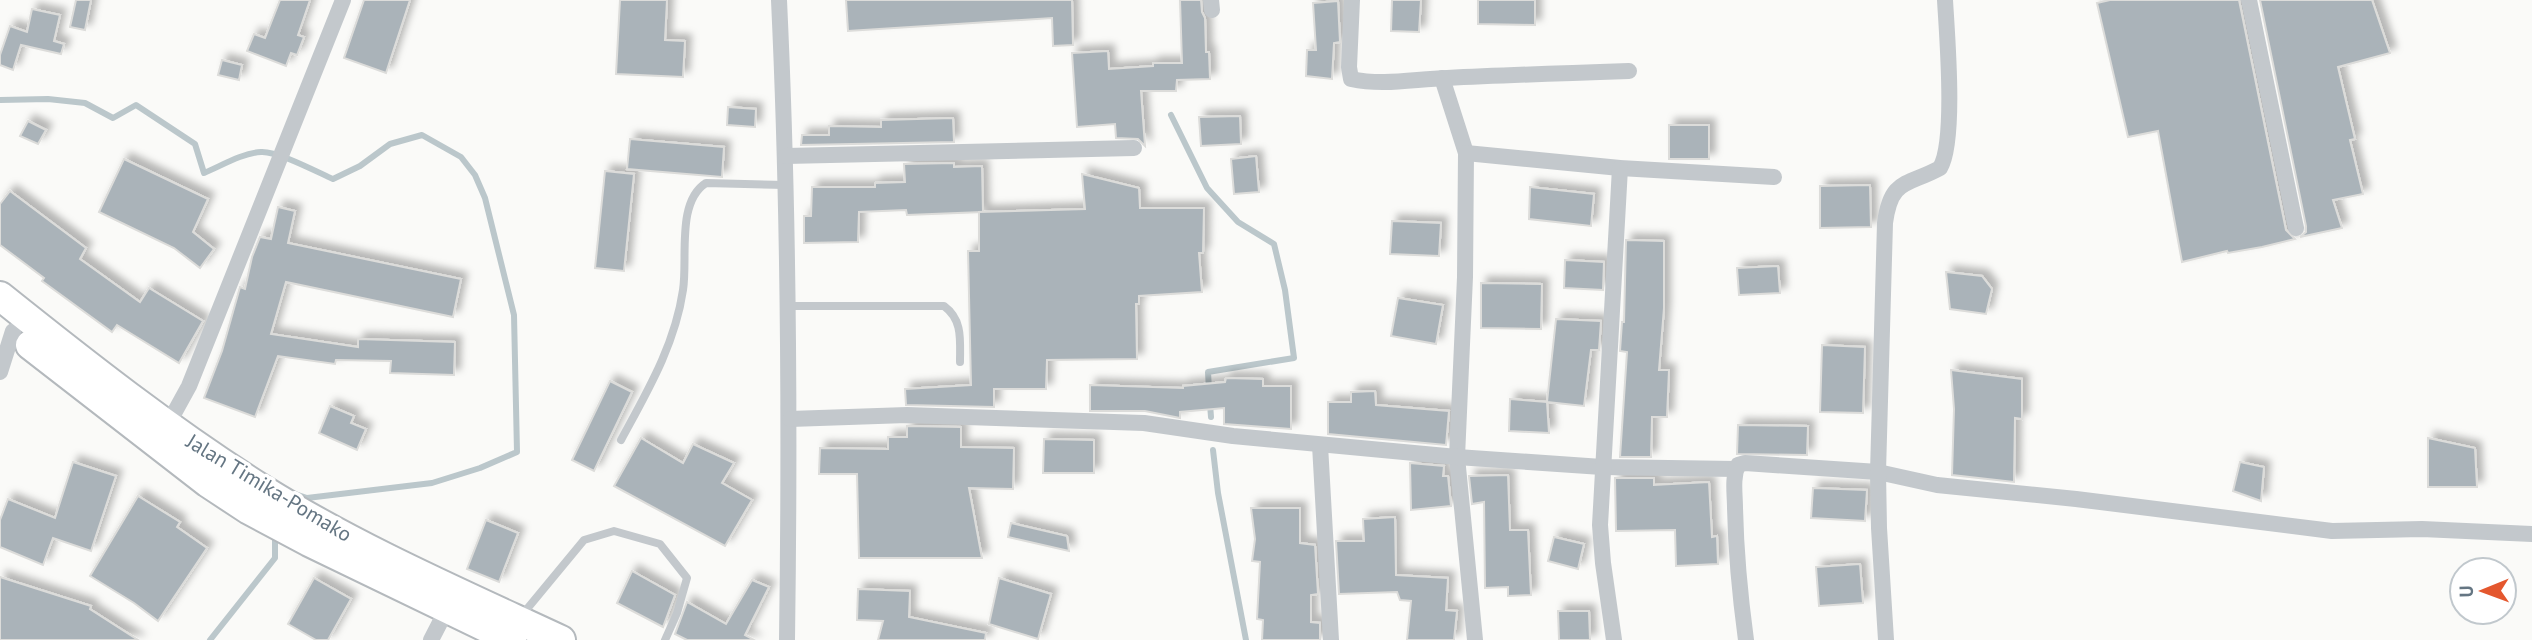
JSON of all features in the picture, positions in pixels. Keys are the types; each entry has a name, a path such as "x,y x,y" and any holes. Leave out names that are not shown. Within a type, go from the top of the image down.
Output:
{"highway":[{"name":"Jalan Timika-Pomako","path":"0,296 167,426 264,490 515,630"},
{"name":"Jalan Timika-Pomako","path":"6,326 208,483 249,510 447,609 515,630 561,640"}],"street":[{"path":"167,426 189,386 343,0"},
{"path":"779,0 786,156 790,419 787,640"},
{"path":"1352,0 1349,67 1351,79 1397,83 1443,78 1629,71"},
{"path":"1886,640 1878,472 1887,207 1902,185 1940,169 1947,152 1945,0"},
{"path":"2249,0 2295,228"},
{"path":"1443,78 1466,153 1465,277 1457,457 1475,640"},
{"path":"786,156 1134,148"},
{"path":"1466,153 1620,168 1774,177"},
{"path":"1614,640 1600,525 1620,168"},
{"path":"0,372 6,326"},
{"path":"790,419 907,415 1144,423 1233,436 1457,457 1602,467 1736,469"},
{"path":"1320,444 1331,640"},
{"path":"1746,640 1735,555 1734,488 1736,469 1738,465 1745,463 1878,472 1937,485 2090,500 2332,531 2422,529 2532,534"},
{"path":"431,640 447,609"}],"lane":[{"path":"621,440 658,371 671,338 683,289 687,220 690,205 699,187 706,183 786,185"},
{"path":"788,306 944,306 954,314 960,332 960,362"},
{"path":"515,630 584,540 614,531 660,544 687,578 677,613 665,640"}],"building":[{"path":"76,0 91,0 85,30 70,27"},
{"path":"280,0 310,0 298,35 304,37 297,55 291,53 286,66 247,51 254,34 265,38"},
{"path":"364,0 410,0 386,73 344,58"},
{"path":"620,0 667,0 665,40 685,41 683,77 616,74"},
{"path":"846,0 1072,0 1073,45 1053,46 1052,18 848,31"},
{"path":"1180,0 1201,0 1210,79 1177,80 1176,91 1141,91 1145,146 1138,139 1116,138 1115,124 1077,127 1072,53 1108,51 1109,69 1153,66 1153,63 1182,63"},
{"path":"1392,0 1421,0 1419,32 1391,31"},
{"path":"1478,0 1535,0 1535,25 1478,24"},
{"path":"2110,0 2239,0 2286,230 2295,239 2182,262 2158,131 2128,137 2097,3"},
{"path":"2260,0 2372,0 2390,53 2338,67 2355,139 2350,140 2363,194 2333,200 2342,228 2300,237 2306,232 2306,226"},
{"path":"1338,1 1340,42 1334,43 1332,79 1306,76 1307,50 1316,50 1313,3"},
{"path":"32,9 60,15 54,41 64,44 61,54 21,45 13,70 0,65 0,55 10,26 27,32"},
{"path":"222,60 242,65 239,80 218,75"},
{"path":"728,107 756,109 755,127 727,125"},
{"path":"1240,116 1241,144 1201,146 1199,117"},
{"path":"953,118 954,142 801,145 802,135 829,135 829,126 881,127 881,120"},
{"path":"28,121 46,130 38,144 20,136"},
{"path":"1669,125 1709,125 1709,159 1669,159"},
{"path":"630,139 724,147 722,177 627,169"},
{"path":"1256,156 1259,192 1234,194 1231,159"},
{"path":"124,159 208,199 193,232 214,249 200,268 174,248 99,212"},
{"path":"954,163 954,167 982,166 983,212 907,215 906,210 859,212 858,242 804,243 804,216 811,216 812,187 875,187 875,183 905,182 904,164"},
{"path":"605,171 634,174 624,271 595,268"},
{"path":"1082,174 1139,188 1140,208 1204,208 1203,253 1199,253 1202,292 1139,296 1139,304 1136,304 1137,359 1047,360 1046,389 994,389 994,407 906,405 905,389 971,385 968,251 979,251 979,212 1085,209"},
{"path":"1870,185 1871,227 1820,228 1820,186"},
{"path":"1530,187 1594,194 1591,226 1529,219"},
{"path":"10,191 86,248 80,259 140,302 149,288 203,321 179,363 117,325 112,332 42,281 44,278 0,245 0,204"},
{"path":"278,207 295,211 288,243 461,279 453,317 286,282 271,334 358,347 358,339 455,342 454,375 390,373 391,361 336,360 335,364 278,356 255,417 204,398 222,351 240,287 245,289 252,257 260,237 271,239"},
{"path":"1392,221 1441,223 1439,256 1390,254"},
{"path":"1626,240 1664,241 1664,308 1659,370 1669,370 1667,417 1652,417 1651,457 1620,457 1627,352 1620,351 1624,322"},
{"path":"1565,260 1604,262 1603,290 1564,288"},
{"path":"1778,266 1780,293 1739,295 1737,268"},
{"path":"1946,272 1982,276 1992,289 1986,314 1950,309"},
{"path":"1481,283 1542,284 1541,329 1481,328"},
{"path":"1398,298 1443,305 1436,344 1391,336"},
{"path":"1556,319 1601,321 1599,350 1591,350 1584,406 1547,402"},
{"path":"1822,345 1865,347 1863,413 1820,412"},
{"path":"1951,370 2022,379 2022,419 2015,418 2014,482 1952,475 1954,409"},
{"path":"1226,378 1263,379 1263,386 1291,386 1291,429 1224,424 1224,408 1180,412 1180,418 1145,411 1090,411 1090,385 1183,388 1225,382"},
{"path":"610,381 632,392 594,471 572,460"},
{"path":"1375,391 1376,405 1449,411 1446,445 1328,434 1328,402 1351,402 1351,392"},
{"path":"1510,399 1547,402 1549,433 1509,431"},
{"path":"330,406 354,416 351,423 366,429 357,450 319,433"},
{"path":"1738,425 1808,426 1807,455 1737,454"},
{"path":"907,426 961,427 961,447 1014,448 1013,489 969,488 982,558 859,558 857,474 819,474 820,448 888,449 888,437 907,437"},
{"path":"641,438 683,463 693,444 734,463 722,483 752,500 725,546 614,486"},
{"path":"2428,438 2475,448 2477,487 2428,487"},
{"path":"1044,439 1094,440 1094,473 1043,473"},
{"path":"73,462 116,476 91,551 53,538 43,565 0,547 0,520 8,499 55,518"},
{"path":"2240,462 2264,467 2261,501 2233,491"},
{"path":"1410,463 1444,466 1443,476 1448,476 1451,506 1411,510"},
{"path":"1508,475 1510,530 1528,530 1531,595 1508,596 1508,587 1485,588 1484,502 1472,504 1469,476"},
{"path":"1615,478 1654,478 1654,485 1709,482 1712,537 1717,536 1718,564 1676,566 1675,530 1616,531"},
{"path":"1813,488 1867,490 1865,521 1811,518"},
{"path":"138,496 180,522 177,527 207,548 158,621 90,576"},
{"path":"1251,508 1300,508 1300,543 1315,545 1318,594 1311,595 1311,622 1320,623 1320,640 1262,640 1263,620 1257,619 1260,562 1252,561 1255,539"},
{"path":"1395,517 1396,575 1448,578 1446,610 1457,611 1454,640 1407,640 1411,601 1400,600 1397,592 1339,594 1336,541 1364,541 1363,519"},
{"path":"486,520 518,533 499,582 467,569"},
{"path":"1011,523 1067,536 1069,551 1008,537"},
{"path":"1554,537 1584,544 1578,569 1548,561"},
{"path":"1860,564 1863,603 1819,606 1816,567"},
{"path":"632,571 675,595 663,627 617,603"},
{"path":"0,577 91,606 90,609 138,640 0,640"},
{"path":"314,578 351,599 328,640 316,640 288,624"},
{"path":"999,578 1051,594 1038,639 989,624"},
{"path":"752,580 769,587 745,635 754,640 687,640 675,634 687,602 726,624"},
{"path":"858,589 910,591 909,617 986,633 985,640 878,640 883,621 857,620"},
{"path":"1558,611 1589,611 1590,640 1559,640"}],"waterway":[{"path":"0,100 48,99 85,103 113,118 136,105 195,144 204,173 239,157 261,152 287,158 333,179 360,166 390,144 422,135 461,157 475,175 485,198 514,315 517,452 480,468 432,483 307,498 292,493"},
{"path":"1171,115 1207,188 1238,222 1274,244 1285,290 1294,358 1208,372 1209,390"},
{"path":"1210,404 1211,417"},
{"path":"1213,450 1218,493 1246,640"},
{"path":"210,640 275,558 275,537"}]}
